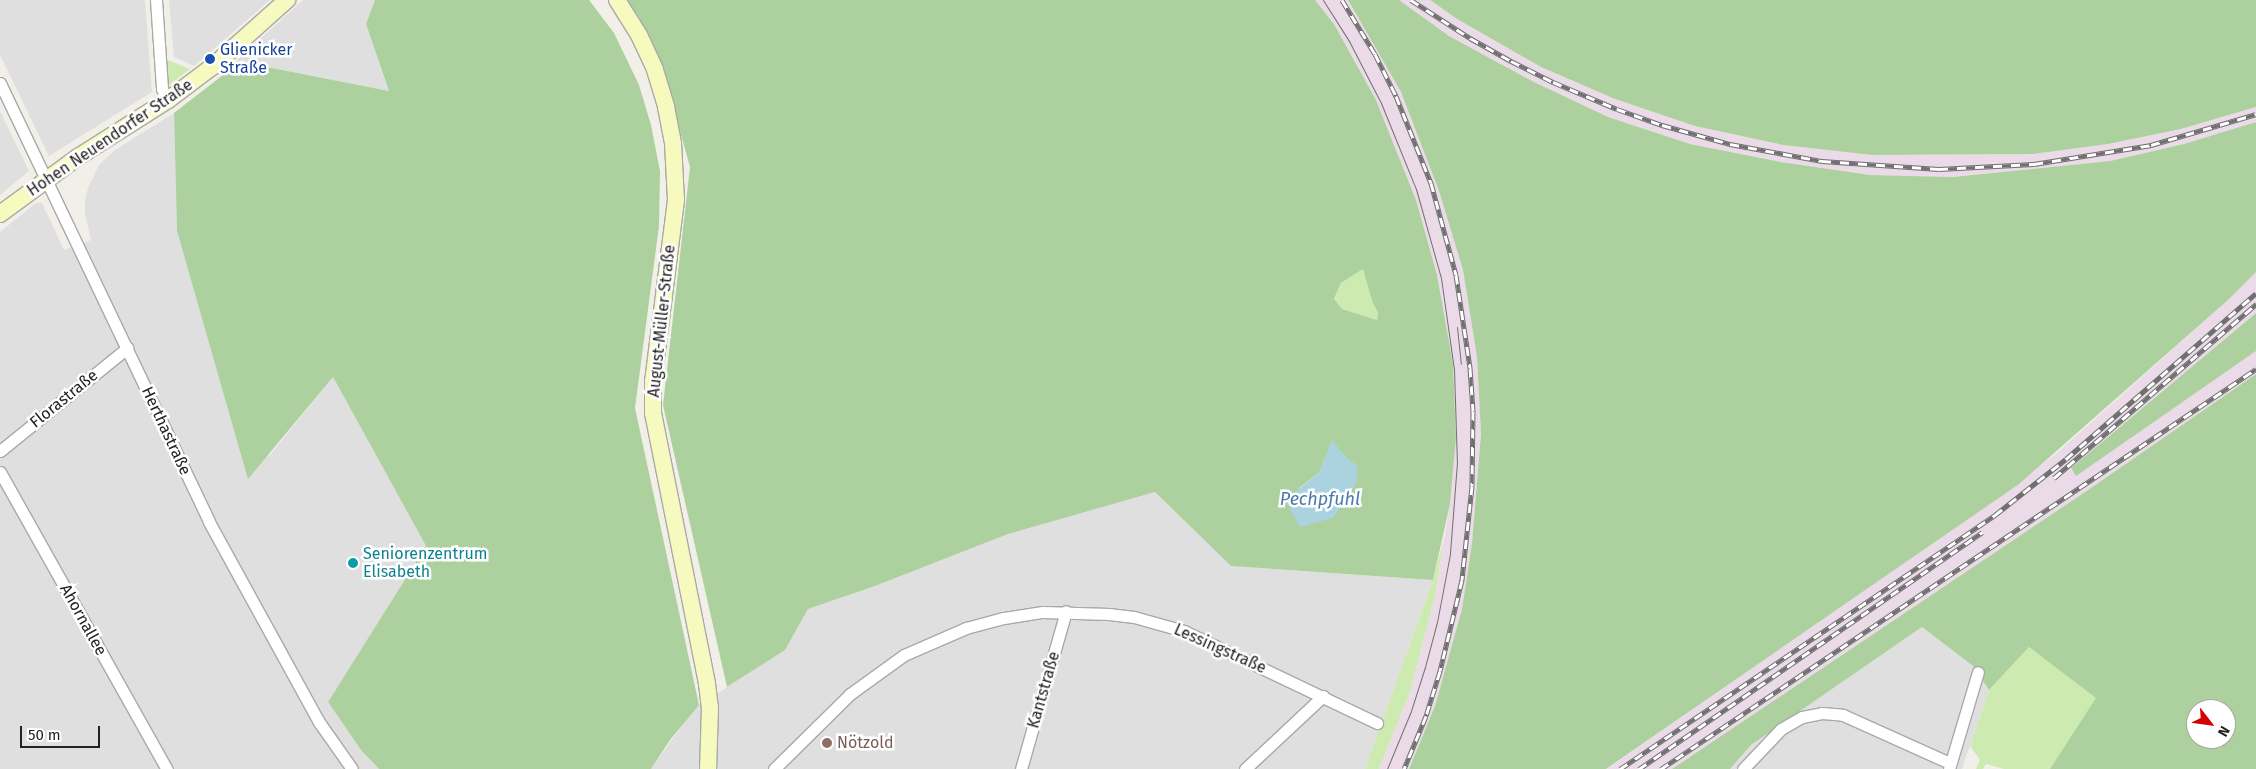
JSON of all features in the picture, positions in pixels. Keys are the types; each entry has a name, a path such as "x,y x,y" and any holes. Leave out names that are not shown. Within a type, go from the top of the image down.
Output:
{"main road":[{"name":"Hohen Neuendorfer Straße","path":"0,214 46,179 168,100 235,49 287,0"},
{"name":"August-Müller-Straße","path":"617,0 639,35 651,61 666,107 673,143 676,200 653,380 653,413 707,684 710,708 708,769"}],"street":[{"path":"156,0 162,89 168,100"},
{"name":"Herthastraße","path":"0,83 209,522 319,722 352,769"},
{"name":"Florastraße","path":"0,451 127,348"},
{"name":"Ahornallee","path":"0,472 166,769"},
{"name":"Lessingstraße","path":"774,769 850,694 904,655 942,637 987,622 1023,614 1066,611 1134,617 1184,631 1377,723"},
{"name":"Kantstraße","path":"1022,769 1066,611"},
{"path":"1743,769 1781,729 1802,717 1822,713 1843,715 1949,766 1978,672"},
{"path":"1245,769 1323,696"}],"shaded area":[{"path":"0,0 145,0 152,92 49,156 0,55"},
{"path":"169,0 270,0 194,66 174,57"},
{"path":"303,0 375,0 366,24 389,91 236,61"},
{"path":"1315,0 1348,0 1401,92 1439,191 1463,270 1477,357 1481,434 1472,543 1462,609 1435,706 1409,769 1379,769 1410,692 1435,596 1450,504 1456,438 1453,364 1437,275 1416,200 1376,100 1334,24"},
{"path":"1399,0 1430,0 1457,19 1541,67 1615,99 1695,126 1783,145 1872,155 2033,154 2108,144 2181,129 2256,107 2256,122 2184,144 2110,161 1953,177 1870,175 1781,162 1690,144 1608,117 1534,82 1449,36"},
{"path":"0,111 29,171 0,195"},
{"path":"174,113 177,231 229,410 269,456 333,377 426,546 328,702 361,750 379,769 0,769 0,232 36,203 42,203 64,250 91,240 85,214 85,201 88,188 99,165 115,150"},
{"path":"2256,272 2256,313 2071,468 2076,475 2256,351 2256,374 2085,492 1672,769 1607,769 1973,515 2057,453 2228,300"},
{"path":"1155,492 1231,566 1433,580 1365,769 651,769 695,708 785,650 808,609 875,586 1008,534"},
{"path":"1922,627 1973,666 1989,690 1962,769 1730,769 1751,745"}],"green space":[{"path":"375,0 589,0 614,33 639,85 651,125 660,171 659,226 635,408 699,705 670,740 651,769 379,769 361,750 328,702 426,546 333,377 248,479 177,231 174,113 232,68 236,61 389,91 366,24"},
{"path":"625,0 1315,0 1334,24 1376,100 1416,200 1437,275 1453,364 1456,438 1450,504 1433,580 1231,566 1155,492 1008,534 875,586 808,609 785,650 727,687 663,405 690,167 666,80 639,17","holes":["1363,269 1372,301 1378,313 1377,320 1342,309 1334,299 1341,283","1332,441 1346,458 1358,467 1298,489 1319,473"]},
{"path":"1348,0 1399,0 1449,36 1534,82 1608,117 1690,144 1781,162 1870,175 1953,177 2110,161 2184,144 2256,122 2256,272 2228,300 2019,484 1606,769 1409,769 1435,706 1462,609 1472,543 1481,434 1477,357 1463,270 1439,191 1401,92"},
{"path":"1430,0 2256,0 2256,107 2181,129 2108,144 2033,154 1872,155 1783,145 1695,126 1615,99 1541,67 1457,19"},
{"path":"165,59 190,69 169,85 166,81"},
{"path":"1363,269 1372,301 1378,313 1377,320 1342,309 1334,300 1341,283"},
{"path":"2256,313 2256,351 2076,476 2071,468"},
{"path":"2256,374 2256,769 2050,769 2096,698 2029,647 1989,690 1973,666 1922,627 1751,745 1730,769 1672,769 2085,492"},
{"path":"1444,538 1435,596 1410,692 1379,769 1365,769 1433,580"},
{"path":"2029,647 2097,698 2050,769 2004,769 1986,764 1983,769 1976,769 1980,760 1970,746 1989,690"}],"water":[{"name":"Pechpfuhl","path":"1332,440 1346,458 1358,466 1356,484 1333,518 1300,527 1288,505 1299,489 1319,473"}],"tram line":[{"path":"1323,0 1349,41 1381,103 1416,189 1441,278 1454,369 1457,462 1450,554 1437,622 1425,667 1411,711 1387,769"},
{"path":"1457,327 1461,364"}],"railway":[{"path":"1342,0 1375,54 1396,96 1431,183 1456,275 1470,368 1473,411 1472,486 1462,580 1440,671 1426,716 1404,769"},
{"path":"1411,0 1470,38 1511,61 1553,82 1617,109 1662,125 1730,144 1822,161 1939,169 2034,164 2151,145 2256,114"},
{"path":"1620,769 1995,515 2066,459 2256,293"},
{"path":"2054,478 2256,304"},
{"path":"1661,769 2256,369"},
{"path":"1639,769 1982,532"}],"place":[{"name":"Glienicker Straße","path":"210,59"},
{"name":"Seniorenzentrum Elisabeth","path":"353,563"},
{"name":"Nötzold","path":"827,743"}]}
